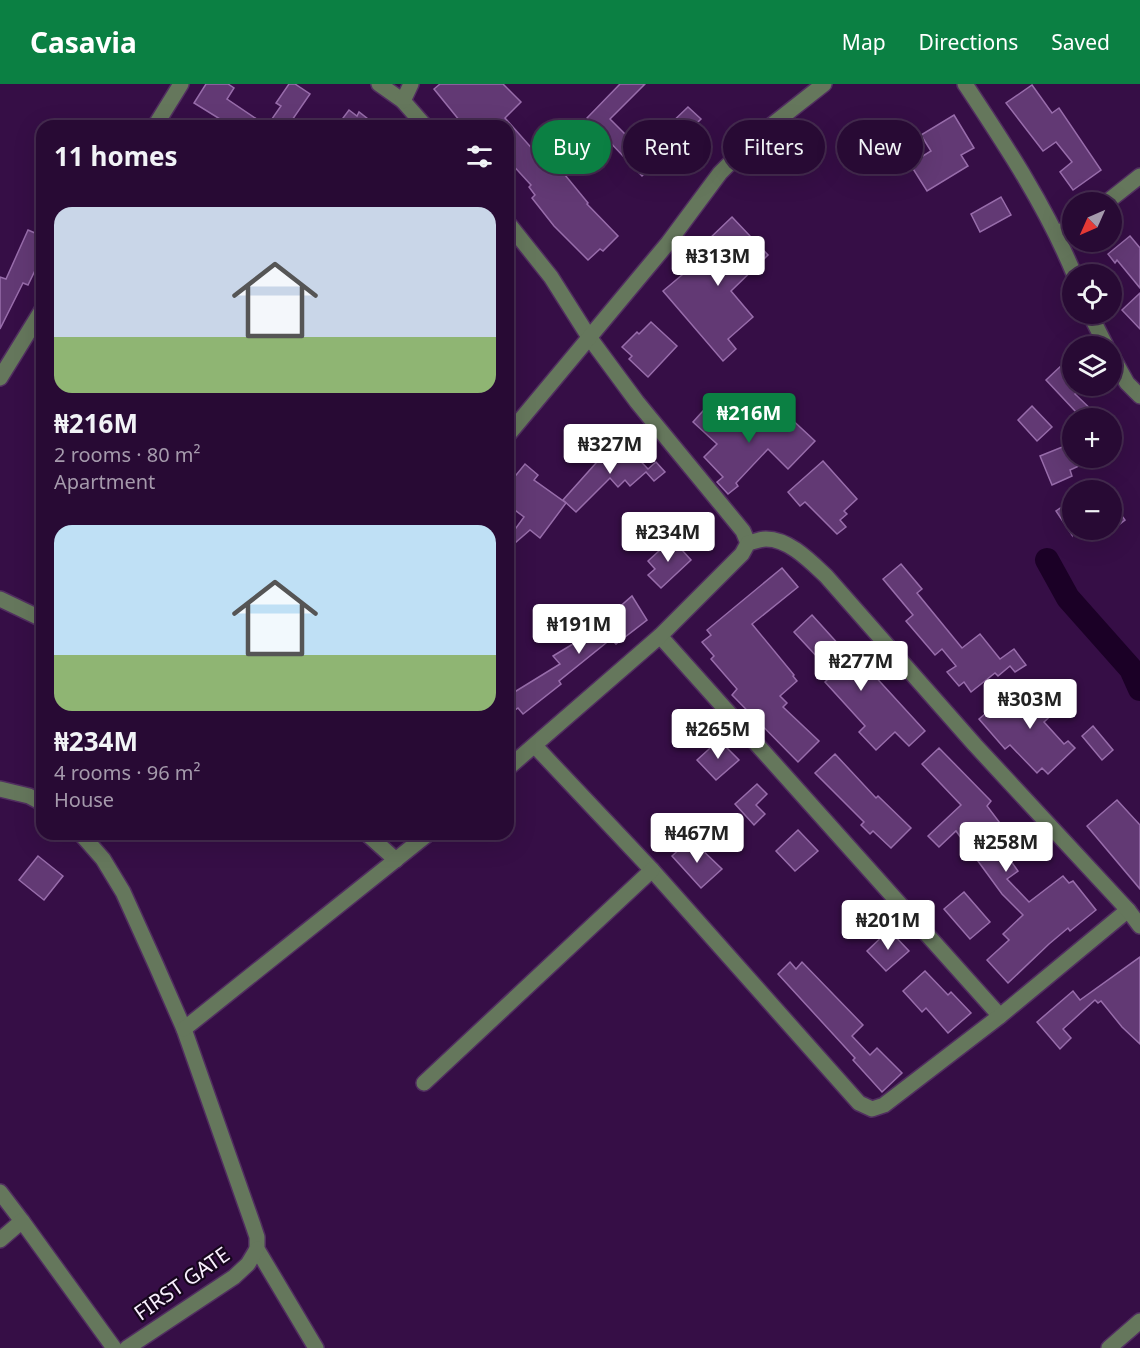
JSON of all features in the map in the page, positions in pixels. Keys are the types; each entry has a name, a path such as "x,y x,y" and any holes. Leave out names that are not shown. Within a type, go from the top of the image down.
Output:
{"street":[{"path":"159,120 181,84"},
{"path":"379,84 403,101 420,120"},
{"path":"403,101 411,84"},
{"path":"514,428 668,243 720,173 754,139 824,84"},
{"path":"965,84 1019,165 1057,234 1070,264"},
{"path":"1120,192 1140,176"},
{"path":"514,231 550,277 589,337 637,402 743,531 748,543"},
{"path":"1057,234 1062,231"},
{"path":"0,378 36,320"},
{"path":"1122,374 1127,383 1140,396"},
{"path":"514,763 660,636 742,554 748,543 765,539 782,541 809,560 826,576 975,745 1128,910 1140,926"},
{"path":"0,599 36,616"},
{"path":"660,636 1000,1016"},
{"path":"535,746 652,870 859,1103 872,1109 884,1105 1000,1016 1128,910"},
{"path":"0,789 36,800"},
{"path":"86,840 103,859 123,892 184,1029 257,1237 256,1249 316,1348"},
{"path":"374,840 396,860"},
{"path":"184,1029 421,840"},
{"path":"424,1083 652,870"},
{"path":"0,1192 114,1348"},
{"path":"0,1240 22,1221"},
{"name":"FIRST GATE","path":"127,1348 234,1277 248,1264 256,1249"},
{"path":"1109,1348 1140,1321"}],"building":[{"path":"206,84 228,84 234,88 227,99 258,120 219,120 194,103"},
{"path":"289,84 295,84 310,94 292,120 271,120 281,106 276,103"},
{"path":"440,84 503,84 521,102 505,118 507,120 459,120 434,89"},
{"path":"620,84 645,84 611,120 589,120 587,118"},
{"path":"1032,85 1052,113 1059,108 1101,170 1073,190 1060,172 1072,162 1056,142 1043,151 1006,103"},
{"path":"688,107 700,120 674,120"},
{"path":"349,110 357,116 359,112 369,120 342,120"},
{"path":"954,115 974,148 961,155 968,166 927,191 916,174 923,174 923,156 931,151 923,138 923,134"},
{"path":"611,120 623,132 623,156 611,143"},
{"path":"514,128 532,149 532,174 564,174 587,204 618,236 603,251 600,249 588,260 554,226 532,198 535,195 529,187 531,185 514,167"},
{"path":"1001,197 1011,215 980,232 971,214"},
{"path":"732,217 768,255 731,291 753,317 728,339 736,349 723,361 663,291 714,248 707,241"},
{"path":"28,230 36,233 36,268 28,285 23,283 0,329 0,277 6,279"},
{"path":"1130,236 1140,248 1140,288 1122,264 1117,260 1115,263 1108,254 1122,252 1122,243"},
{"path":"1140,293 1140,329 1122,310"},
{"path":"651,322 677,346 648,377 629,359 632,356 622,347"},
{"path":"1062,365 1062,396 1077,396 1090,408 1072,408 1046,380"},
{"path":"712,401 742,430 752,420 758,427 768,417 776,426 787,415 815,441 788,469 768,449 736,483 738,486 728,494 717,482 723,477 704,457 717,444 693,422"},
{"path":"1032,406 1052,427 1037,441 1018,420"},
{"path":"614,445 622,453 628,448 648,469 656,462 665,472 654,481 646,472 630,486 625,480 618,487 610,478 576,512 563,500 595,462"},
{"path":"1062,447 1062,468 1074,468 1070,470 1072,476 1052,485 1040,456"},
{"path":"823,461 857,499 844,511 847,514 840,520 846,527 837,534 805,502 800,506 788,492"},
{"path":"525,464 538,475 534,480 566,503 540,538 530,530 514,544 514,531 524,517 514,510 514,478"},
{"path":"1062,507 1062,520 1056,511"},
{"path":"643,521 653,529 641,541 632,533"},
{"path":"672,539 691,560 661,588 648,575 655,569 648,561"},
{"path":"901,564 922,589 917,593 962,648 980,634 1000,659 1014,649 1026,665 1015,672 1010,666 998,676 995,673 971,692 964,682 959,686 947,672 956,666 942,649 935,655 906,621 913,615 883,579"},
{"path":"782,568 798,587 752,624 797,681 780,696 787,703 783,707 819,741 798,762 732,695 737,689 711,659 714,656 702,642 711,635 707,630"},
{"path":"632,596 647,620 616,644 611,639 559,681 561,684 523,714 518,708 514,711 514,692 560,664 553,656 601,627 599,625"},
{"path":"812,615 840,646 833,653 848,668 852,665 865,679 872,673 925,731 909,746 895,732 876,750 859,732 865,726 825,682 833,674 794,632"},
{"path":"1056,685 1069,699 1044,722 1064,744 1068,741 1075,748 1048,774 1042,768 1037,773 1010,745 1005,749 979,719 1000,701 1005,707 1015,697 1028,711"},
{"path":"1093,726 1113,750 1102,760 1082,736"},
{"path":"719,740 739,760 716,780 697,760"},
{"path":"939,748 991,801 987,806 1009,835 998,843 1018,871 1007,879 1029,902 1063,876 1069,883 1073,881 1096,910 1070,931 1068,928 1008,983 987,960 1009,940 1003,934 1023,915 1002,894 956,831 939,847 928,836 961,805 922,764"},
{"path":"835,754 876,798 878,796 911,828 891,848 873,831 870,834 861,825 864,822 815,773"},
{"path":"757,784 767,794 756,805 765,814 754,825 735,804"},
{"path":"1117,800 1140,825 1140,889 1087,826"},
{"path":"798,830 818,851 795,871 776,851"},
{"path":"696,844 722,869 701,888 672,856 684,845 690,851"},
{"path":"38,856 63,876 44,900 19,880"},
{"path":"964,892 990,922 970,939 944,909"},
{"path":"889,930 909,951 886,971 867,951"},
{"path":"1140,957 1140,1044 1122,1027 1101,1001 1098,1003 1095,1000 1063,1029 1071,1038 1060,1049 1037,1022 1073,991 1080,1000"},
{"path":"790,962 796,969 802,962 863,1025 852,1036 870,1055 877,1048 902,1073 882,1092 853,1060 855,1058 778,974"},
{"path":"925,971 948,995 951,992 971,1013 948,1033 926,1008 922,1012 903,991"}],"waterway":[{"path":"1047,560 1068,598 1131,669 1140,689"}]}
